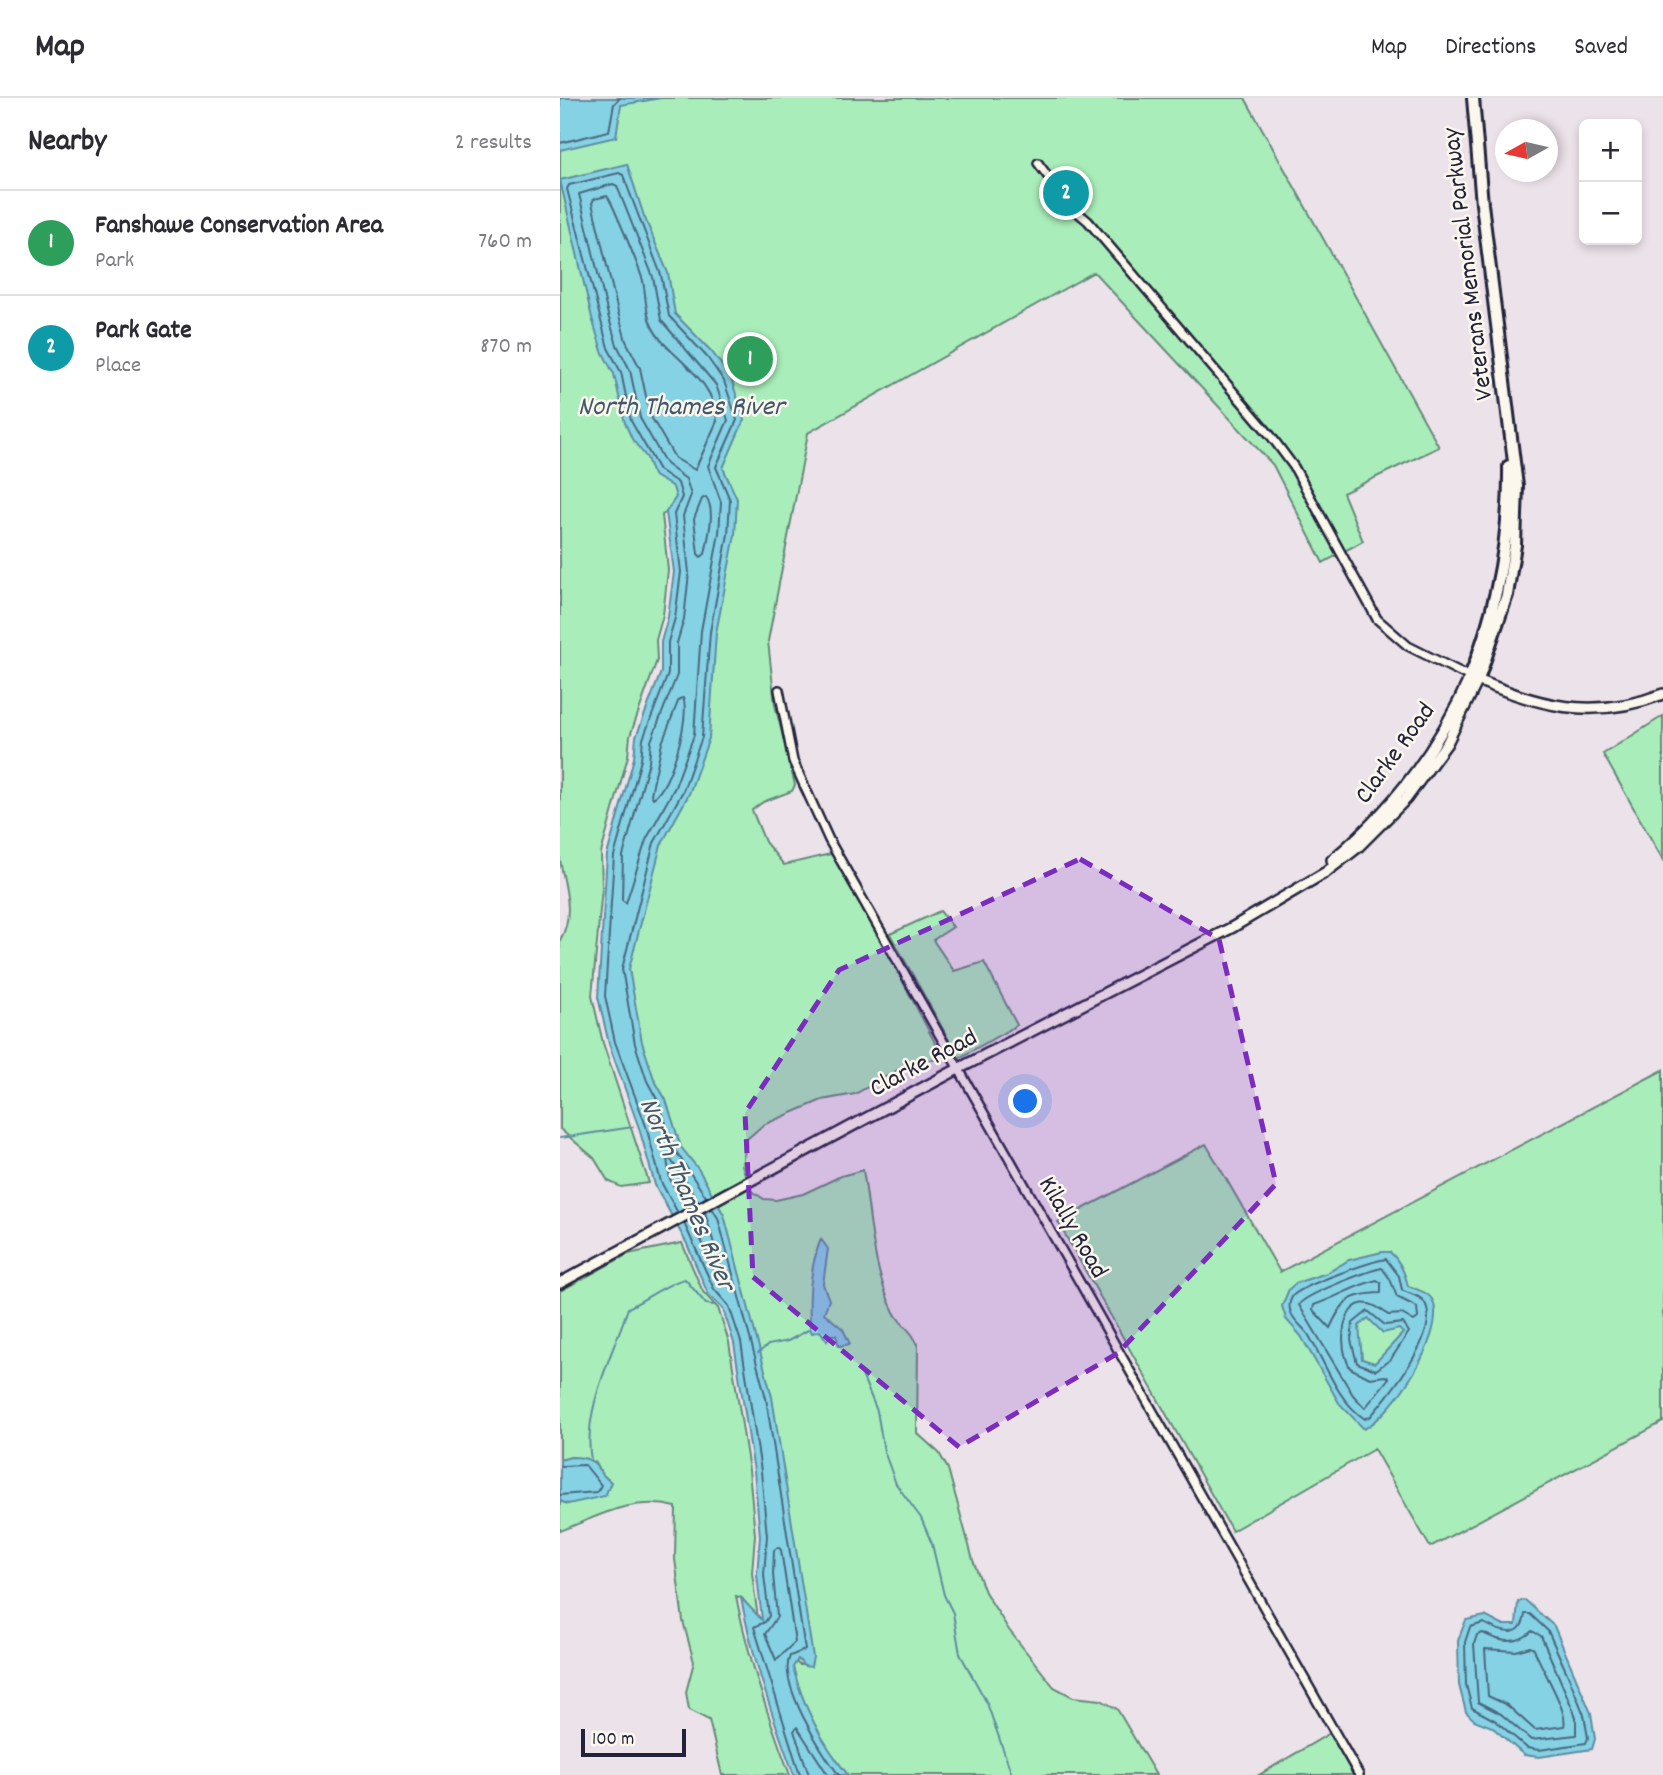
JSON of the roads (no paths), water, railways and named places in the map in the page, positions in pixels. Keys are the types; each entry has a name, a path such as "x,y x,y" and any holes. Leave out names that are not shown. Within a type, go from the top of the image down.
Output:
{"highway":[{"name":"Veterans Memorial Parkway","path":"1474,98 1481,191 1510,425 1508,517 1503,566 1474,678"}],"main road":[{"path":"1474,678 1532,701 1575,709 1609,708 1663,694"},
{"name":"Clarke Road","path":"560,1283 958,1069 1233,927 1307,882 1352,843 1399,792 1439,738 1474,678"}],"street":[{"path":"1038,163 1070,206 1088,221 1294,467 1377,619 1408,646 1474,678"},
{"name":"Kilally Road","path":"779,690 785,735 807,797 906,981 1359,1775"}],"water":[{"path":"560,98 661,98 621,105 616,137 560,150"},
{"name":"North Thames River","path":"627,164 644,216 668,273 675,314 712,352 731,378 744,420 723,468 737,499 735,535 716,633 709,738 689,794 661,845 629,969 642,1042 654,1079 666,1100 681,1147 699,1170 724,1215 772,1397 813,1657 811,1667 804,1666 798,1659 793,1667 815,1724 848,1775 794,1775 771,1710 741,1598 762,1620 757,1575 760,1536 754,1471 734,1343 723,1309 708,1294 687,1244 655,1185 639,1128 609,1044 598,997 607,855 634,758 636,737 661,672 661,642 668,617 674,572 666,512 676,497 673,487 653,475 647,458 632,439 625,423 614,374 602,351 592,318 560,180"},
{"path":"821,1239 828,1249 823,1284 829,1300 824,1313 843,1329 850,1344 839,1346 836,1335 830,1335 827,1341 820,1331 812,1333 810,1329 812,1272"},
{"path":"1390,1252 1402,1268 1408,1286 1427,1294 1434,1304 1435,1318 1431,1336 1414,1373 1389,1408 1364,1429 1339,1403 1301,1336 1286,1319 1282,1306 1289,1289 1296,1283 1327,1273 1349,1260","holes":["1368,1318 1383,1333 1399,1329 1403,1333 1375,1363 1362,1359 1359,1326"]},
{"path":"571,1457 591,1461 611,1482 605,1496 568,1504 560,1501 560,1460"},
{"path":"1525,1600 1554,1626 1591,1713 1595,1739 1592,1749 1539,1757 1524,1755 1492,1727 1474,1720 1466,1712 1459,1685 1458,1640 1466,1620 1485,1616 1502,1625 1516,1625 1518,1602"}],"waterway":[{"path":"560,1138 633,1127"},
{"path":"591,1460 589,1441 595,1403 628,1308 685,1279 706,1304 714,1305"},
{"path":"758,1353 768,1345 788,1341 810,1329"},
{"path":"862,1375 877,1411 884,1451 896,1484 921,1518 932,1544 944,1595 953,1613 960,1654 987,1703 1012,1775"}],"place":[{"name":"Park Gate","path":"1066,193"},
{"name":"Fanshawe Conservation Area","path":"750,359"}]}
